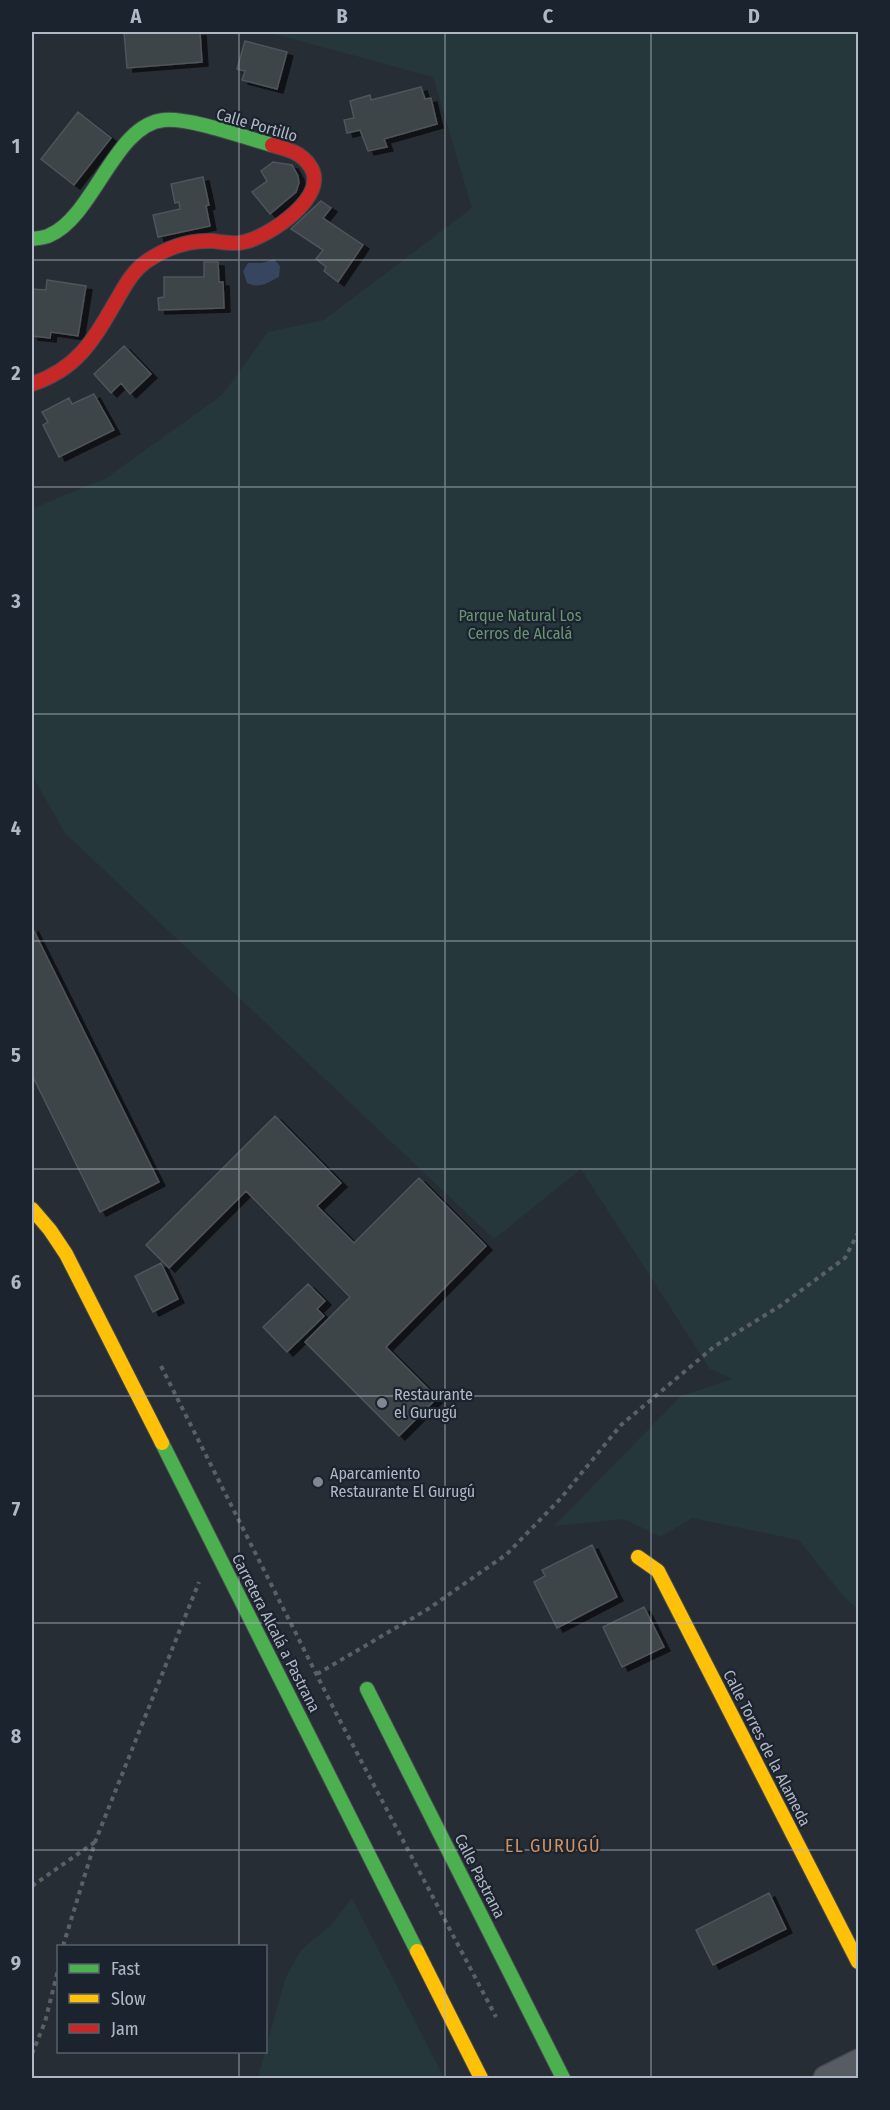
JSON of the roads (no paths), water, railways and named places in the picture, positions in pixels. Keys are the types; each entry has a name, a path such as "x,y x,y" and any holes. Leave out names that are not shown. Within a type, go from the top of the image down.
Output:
{"street":[{"name":"Calle Portillo","path":"32,239 39,240 56,231 71,219 130,139 143,128 157,121 184,122 292,150 306,159 314,169 316,184 312,196 306,203 261,235 243,243 205,241 174,247 154,255 137,268 85,352 69,368 46,380 32,384"},
{"name":"Carretera Alcalá a Pastrana","path":"32,1209 57,1241 92,1304 481,2078"},
{"name":"Calle Torres de la Alameda","path":"638,1557 658,1571 858,1962"},
{"name":"Calle Pastrana","path":"367,1689 563,2079"},
{"path":"826,2079 858,2062"}],"water":[{"path":"274,259 280,266 279,277 260,285 247,283 243,271 248,263 262,263"}],"place":[{"name":"Restaurante el Gurugú","path":"382,1403"},
{"name":"Aparcamiento Restaurante El Gurugú","path":"318,1482"}],"district":[{"name":"EL GURUGÚ","path":"553,1846"}],"park label":[{"name":"Parque Natural Los Cerros de Alcalá","path":"520,624"}]}
